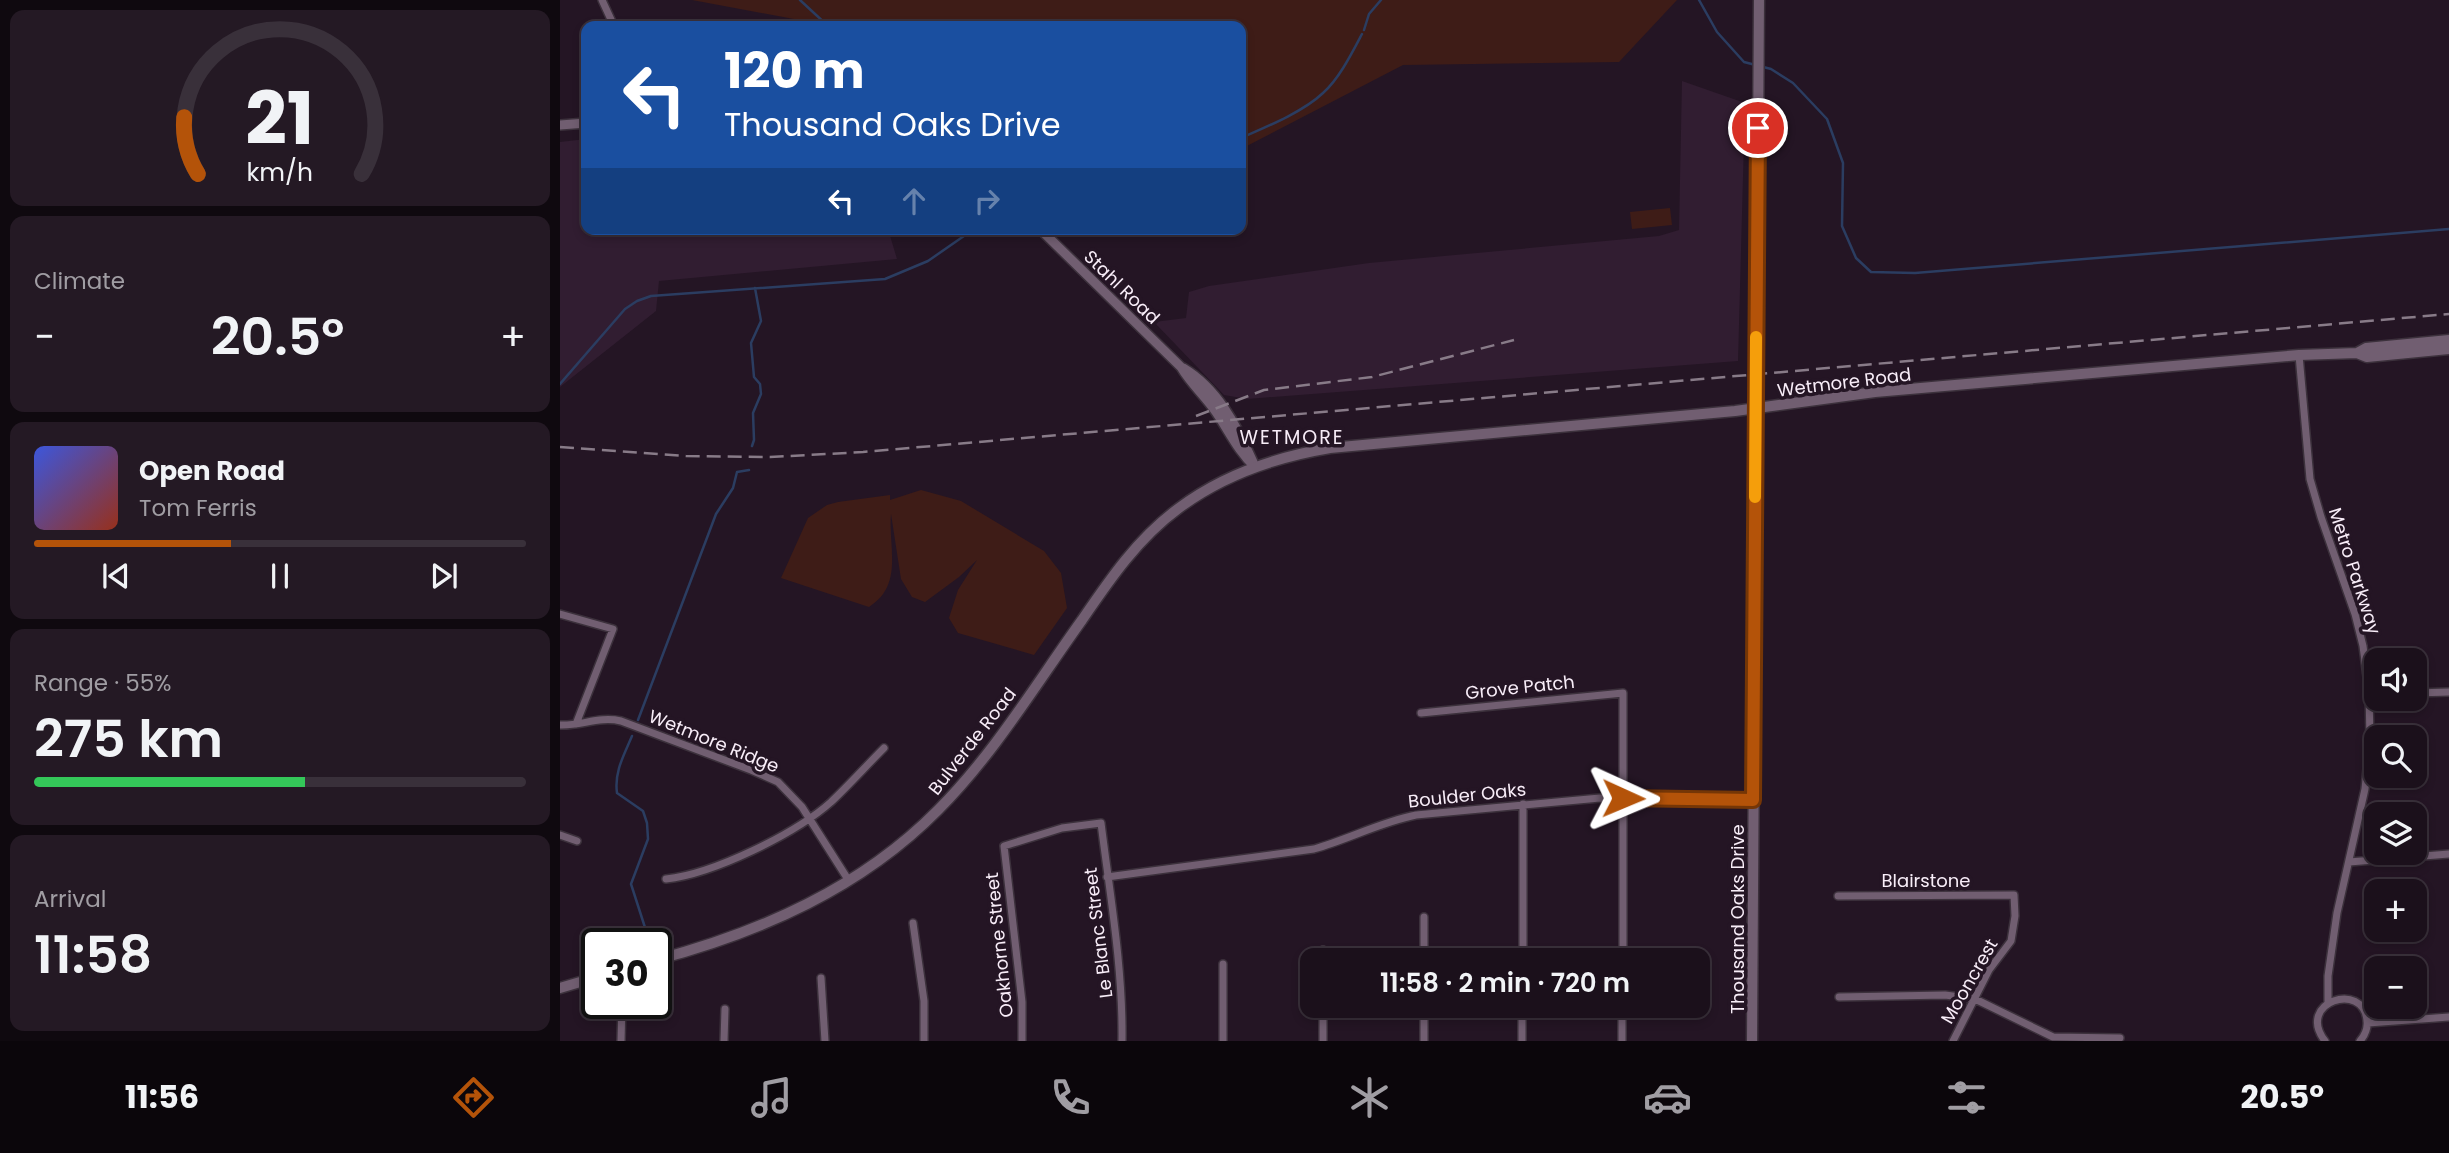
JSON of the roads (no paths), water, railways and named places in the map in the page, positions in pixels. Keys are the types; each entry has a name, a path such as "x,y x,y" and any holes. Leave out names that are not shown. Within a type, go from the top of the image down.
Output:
{"main road":[{"name":"Thousand Oaks Drive","path":"1752,1041 1759,0"},
{"name":"Wetmore Road","path":"2357,353 2366,348 2449,340"},
{"name":"Wetmore Road","path":"1255,467 1330,448 1756,409 1875,392 2299,355 2357,353 2367,357 2449,349"},
{"name":"Bulverde Road","path":"672,956 756,929 816,901 849,881 912,835 939,810 975,768 1136,547 1194,498 1226,479 1255,467"},
{"path":"560,988 581,982"}],"street":[{"path":"602,0 612,21"},
{"path":"560,125 581,123"},
{"name":"Stahl Road","path":"1046,235 1181,367 1197,377 1222,406 1245,443 1255,467"},
{"name":"Metro Parkway","path":"2299,355 2311,479 2321,517 2355,614 2364,651"},
{"path":"560,614 613,629 576,724"},
{"path":"2427,693 2449,692"},
{"name":"Grove Patch","path":"1421,713 1623,693 1623,798"},
{"name":"Metro Parkway","path":"2325,1041 2318,1028 2318,1021 2319,1014 2328,1003 2328,976 2337,913 2365,789 2372,711"},
{"name":"Wetmore Ridge","path":"560,725 602,718 621,721 751,769 783,786 809,818 849,881"},
{"path":"666,879 686,875 743,854 809,818 830,802 884,748"},
{"path":"1623,798 1623,948"},
{"name":"Boulder Oaks","path":"1107,877 1301,852 1339,842 1401,818 1523,804 1623,798 1753,800"},
{"path":"1523,804 1523,948"},
{"name":"Le Blanc Street","path":"1101,822 1122,997 1122,1041"},
{"name":"Oakhorne Street","path":"1023,1041 1023,1002 1004,846 1062,828 1101,822"},
{"path":"560,835 577,841"},
{"path":"2349,862 2449,854"},
{"name":"Blairstone","path":"1838,896 2014,895"},
{"name":"Mooncrest","path":"1953,1041 1995,962 2011,941 2015,916 2014,895"},
{"path":"1424,917 1424,948"},
{"path":"913,923 924,1001 924,1041"},
{"path":"1223,964 1223,1041"},
{"path":"821,978 825,1041"},
{"path":"1839,997 1945,995 1975,999 2053,1037 2120,1038"},
{"path":"2328,1003 2343,998 2357,1003 2363,1009 2368,1023 2360,1041"},
{"path":"724,1009 724,1041"},
{"path":"2368,1023 2449,1017"},
{"path":"1323,1018 1323,1041"},
{"path":"1424,1018 1424,1041"},
{"path":"1522,1018 1522,1041"},
{"path":"1622,1018 1622,1041"},
{"path":"621,1041 622,1019"}],"waterway":[{"path":"800,0 823,21"},
{"path":"1364,30 1369,14 1381,0"},
{"path":"1699,0 1717,32 1744,62 1771,69 1793,83 1827,119 1843,163 1842,226 1856,258 1871,272 1915,273 2449,229"},
{"path":"1246,136 1295,113 1323,93 1340,73 1362,34"},
{"path":"560,384 625,309 637,301 651,296 885,279 928,261 965,235"},
{"path":"752,446 753,413 761,394 760,384 754,377 751,343 761,321 755,288"},
{"path":"638,720 716,514 733,488 737,472 749,470"},
{"path":"632,736 618,771 616,785 617,793 643,811 647,823 648,839 631,884 645,928"}],"railway":[{"path":"560,447 686,456 770,457 863,452 2449,314"},
{"path":"1196,416 1264,390 1372,377 1514,340"}],"district":[{"name":"WETMORE","path":"1292,437"}]}
